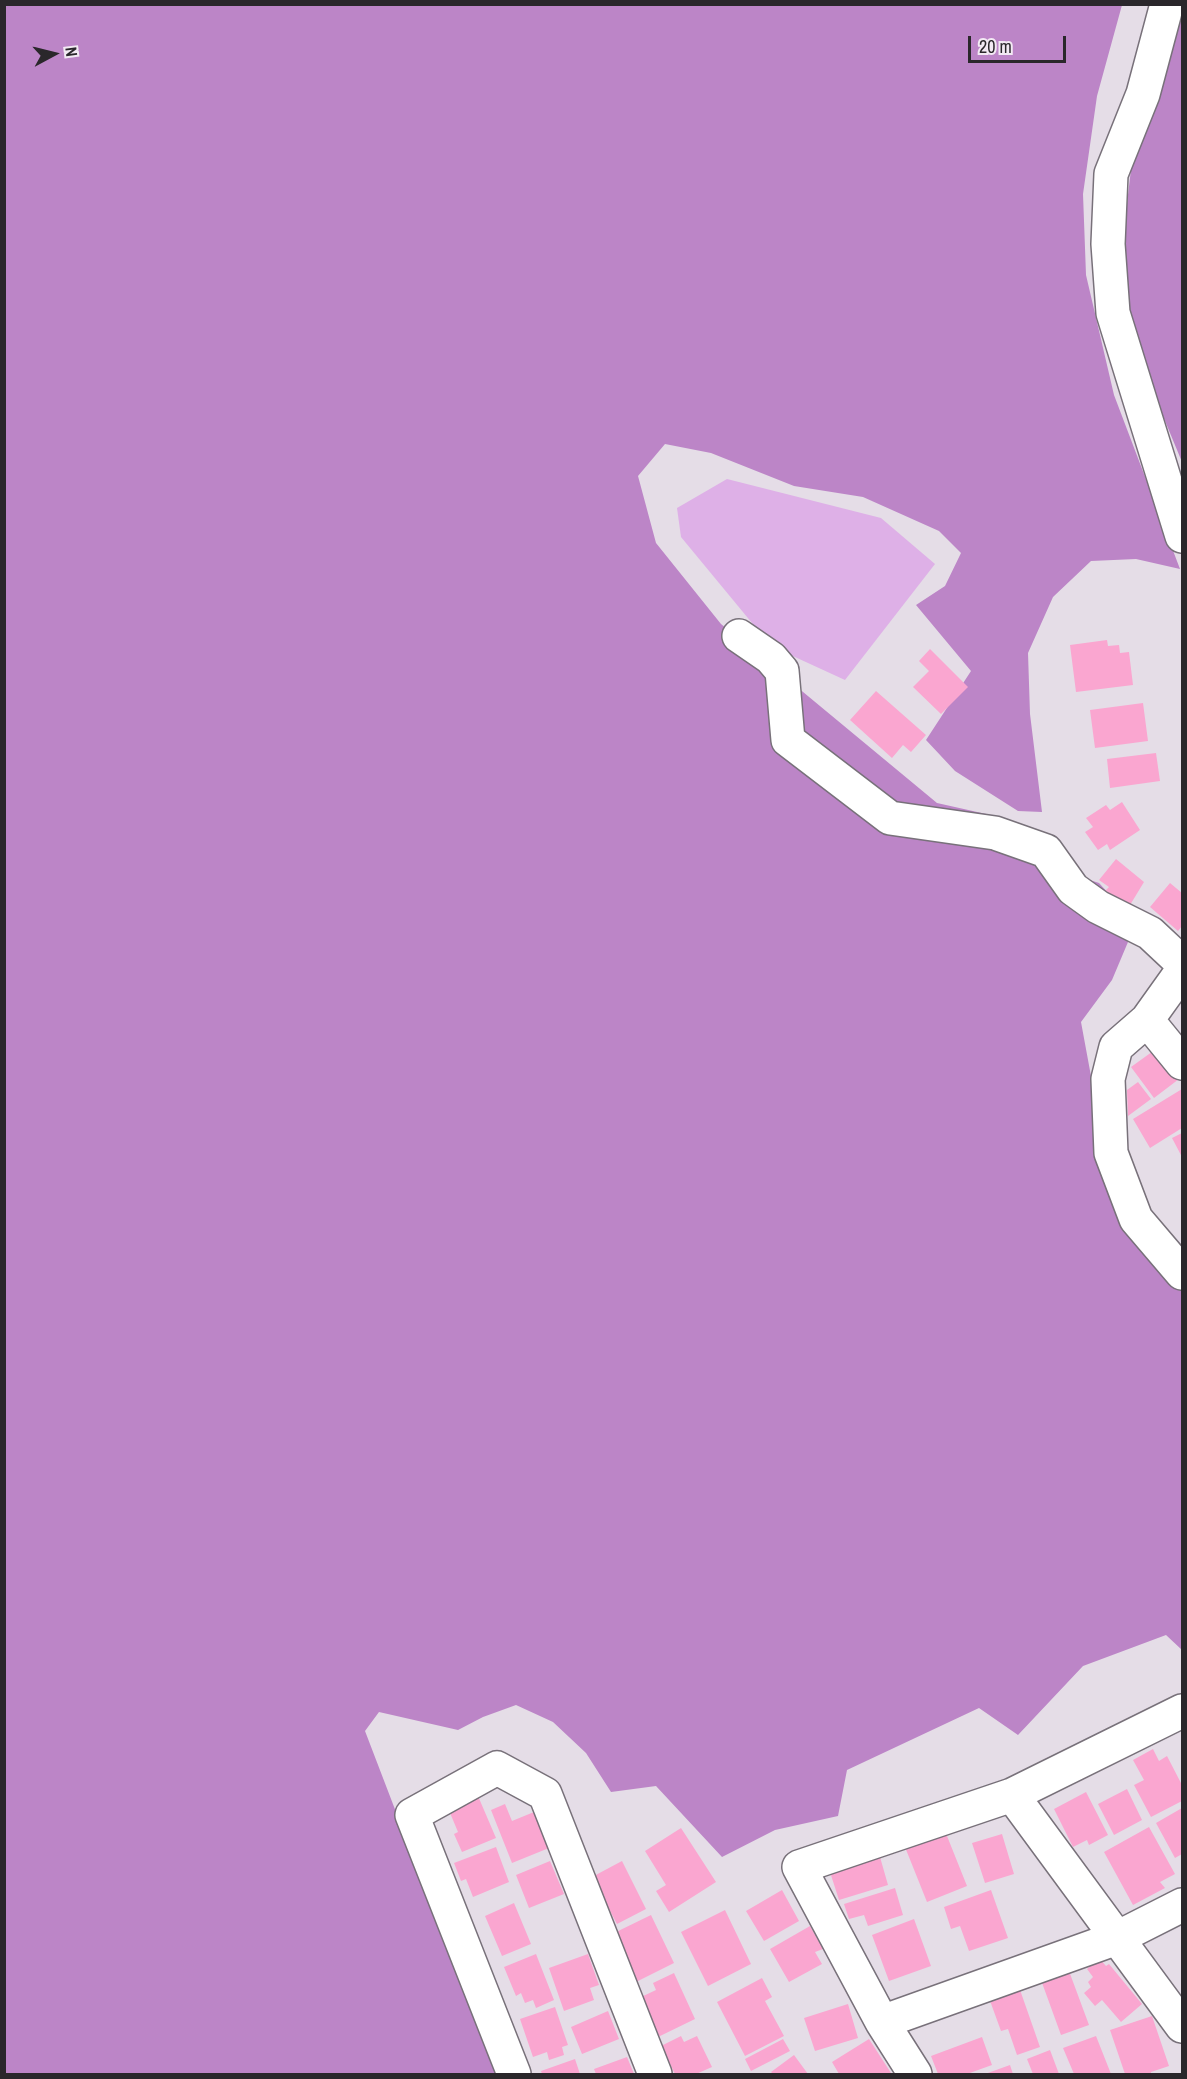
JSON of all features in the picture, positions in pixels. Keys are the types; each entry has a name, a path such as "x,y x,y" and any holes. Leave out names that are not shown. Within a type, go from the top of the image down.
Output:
{"street":[{"path":"1167,4 1143,93 1111,174 1108,244 1113,313 1182,536"},
{"path":"739,636 771,658 782,671 788,740 890,818 994,833 1046,851 1073,889 1098,907 1150,933 1182,963"},
{"path":"1182,971 1147,1020 1116,1047 1108,1079 1111,1153 1136,1219 1182,1273"},
{"path":"1147,1020 1182,1063"},
{"path":"915,2074 882,2022 799,1868 1012,1795 1182,1711"},
{"path":"514,2074 411,1815 497,1768 545,1794 655,2074"},
{"path":"1012,1795 1182,2026"},
{"path":"882,2022 1117,1938 1182,1905"}],"shaded area":[{"path":"5,5 1122,5 1097,96 1083,194 1086,275 1114,395 1180,569 1136,559 1091,561 1053,597 1028,653 1030,714 1042,812 1018,811 955,771 926,740 971,671 916,605 945,586 961,553 939,531 863,497 794,486 711,453 665,444 638,476 656,543 721,624 937,803 995,816 1025,845 1062,871 1099,883 1120,906 1128,942 1112,980 1081,1022 1105,1152 1182,1283 1182,1650 1166,1635 1083,1666 1018,1735 979,1708 847,1770 838,1816 775,1830 722,1857 656,1786 611,1792 586,1753 553,1722 516,1705 483,1717 458,1730 379,1712 365,1731 458,1974 499,2074 5,2074"},
{"path":"1182,5 1182,462 1137,353 1123,286 1123,237 1132,161"},
{"path":"727,479 881,518 935,564 845,680 771,646 681,537 677,508"}],"building":[{"path":"1107,640 1108,646 1119,645 1120,653 1129,652 1133,685 1076,692 1070,645"},
{"path":"930,649 968,687 941,714 913,687 929,671 919,661"},
{"path":"876,691 926,735 911,752 903,745 892,758 850,720"},
{"path":"1143,703 1148,741 1095,748 1090,710"},
{"path":"1156,753 1160,781 1110,788 1107,759"},
{"path":"1122,802 1140,830 1110,850 1107,844 1098,850 1085,832 1093,827 1086,818 1106,805 1110,810"},
{"path":"1116,859 1144,882 1127,910 1104,892 1109,887 1099,880"},
{"path":"1170,883 1182,893 1182,926 1178,931 1150,907"},
{"path":"1156,1049 1179,1079 1154,1098 1131,1067"},
{"path":"1138,1082 1151,1099 1128,1116 1127,1090"},
{"path":"1182,1089 1182,1128 1150,1148 1133,1119"},
{"path":"1182,1133 1182,1157 1172,1138"},
{"path":"1153,1749 1159,1761 1167,1756 1182,1785 1182,1801 1151,1817 1134,1785 1144,1780 1133,1760"},
{"path":"1127,1789 1142,1820 1114,1835 1098,1804"},
{"path":"1086,1792 1108,1835 1089,1845 1087,1840 1073,1847 1054,1809"},
{"path":"478,1796 496,1838 462,1852 454,1834 458,1832 448,1808"},
{"path":"505,1804 512,1821 534,1812 549,1848 512,1863 491,1810"},
{"path":"1182,1808 1182,1854 1175,1858 1156,1823"},
{"path":"1149,1827 1175,1874 1160,1882 1165,1888 1133,1905 1104,1852"},
{"path":"681,1828 716,1882 669,1912 656,1891 666,1885 645,1851"},
{"path":"945,1831 967,1886 927,1902 905,1847"},
{"path":"1002,1834 1014,1874 985,1883 972,1843"},
{"path":"496,1847 509,1882 473,1897 466,1879 461,1881 454,1863"},
{"path":"880,1857 888,1885 839,1900 830,1872"},
{"path":"550,1861 564,1894 529,1908 516,1875"},
{"path":"622,1861 646,1909 617,1924 592,1877"},
{"path":"895,1888 903,1915 868,1926 864,1915 849,1919 844,1904"},
{"path":"782,1890 799,1921 764,1941 746,1911"},
{"path":"991,1890 1008,1938 969,1951 960,1926 951,1929 944,1907"},
{"path":"514,1903 531,1944 502,1956 485,1916"},
{"path":"725,1910 751,1964 708,1986 681,1932"},
{"path":"651,1915 674,1963 634,1983 610,1935"},
{"path":"914,1919 931,1966 889,1981 872,1935"},
{"path":"810,1926 823,1949 815,1952 822,1964 789,1982 770,1949"},
{"path":"536,1954 554,2000 536,2008 533,2000 525,2003 521,1993 516,1996 504,1967"},
{"path":"588,1954 599,1985 590,1988 594,2000 564,2011 549,1968"},
{"path":"1099,1958 1106,1966 1109,1964 1142,2004 1121,2022 1102,2000 1095,2006 1084,1993 1091,1987 1088,1982 1093,1977 1087,1969"},
{"path":"1069,1971 1089,2025 1061,2035 1041,1980"},
{"path":"674,1973 695,2019 658,2037 639,1998 656,1990 653,1983"},
{"path":"762,1978 772,1997 765,2001 784,2036 745,2056 717,2002"},
{"path":"1019,1987 1040,2047 1017,2055 1008,2029 1001,2031 989,1998"},
{"path":"848,2004 858,2038 815,2051 804,2018"},
{"path":"555,2007 568,2045 562,2047 564,2055 549,2060 547,2052 533,2057 520,2019"},
{"path":"608,2011 619,2039 582,2054 571,2027"},
{"path":"1152,2016 1169,2066 1151,2072 1151,2074 1125,2074 1110,2030"},
{"path":"681,2036 684,2042 697,2036 712,2067 696,2074 675,2074 661,2046"},
{"path":"1096,2036 1111,2074 1074,2074 1063,2048"},
{"path":"982,2037 992,2065 967,2074 938,2074 931,2056"},
{"path":"783,2039 790,2051 751,2071 745,2059"},
{"path":"869,2039 891,2073 839,2074 832,2062"},
{"path":"1050,2050 1059,2074 1033,2074 1027,2059"},
{"path":"794,2055 808,2074 773,2074 771,2072"},
{"path":"627,2057 634,2074 596,2074 594,2069"},
{"path":"575,2059 580,2074 542,2074 541,2071"},
{"path":"1010,2065 1013,2074 985,2074"}]}
